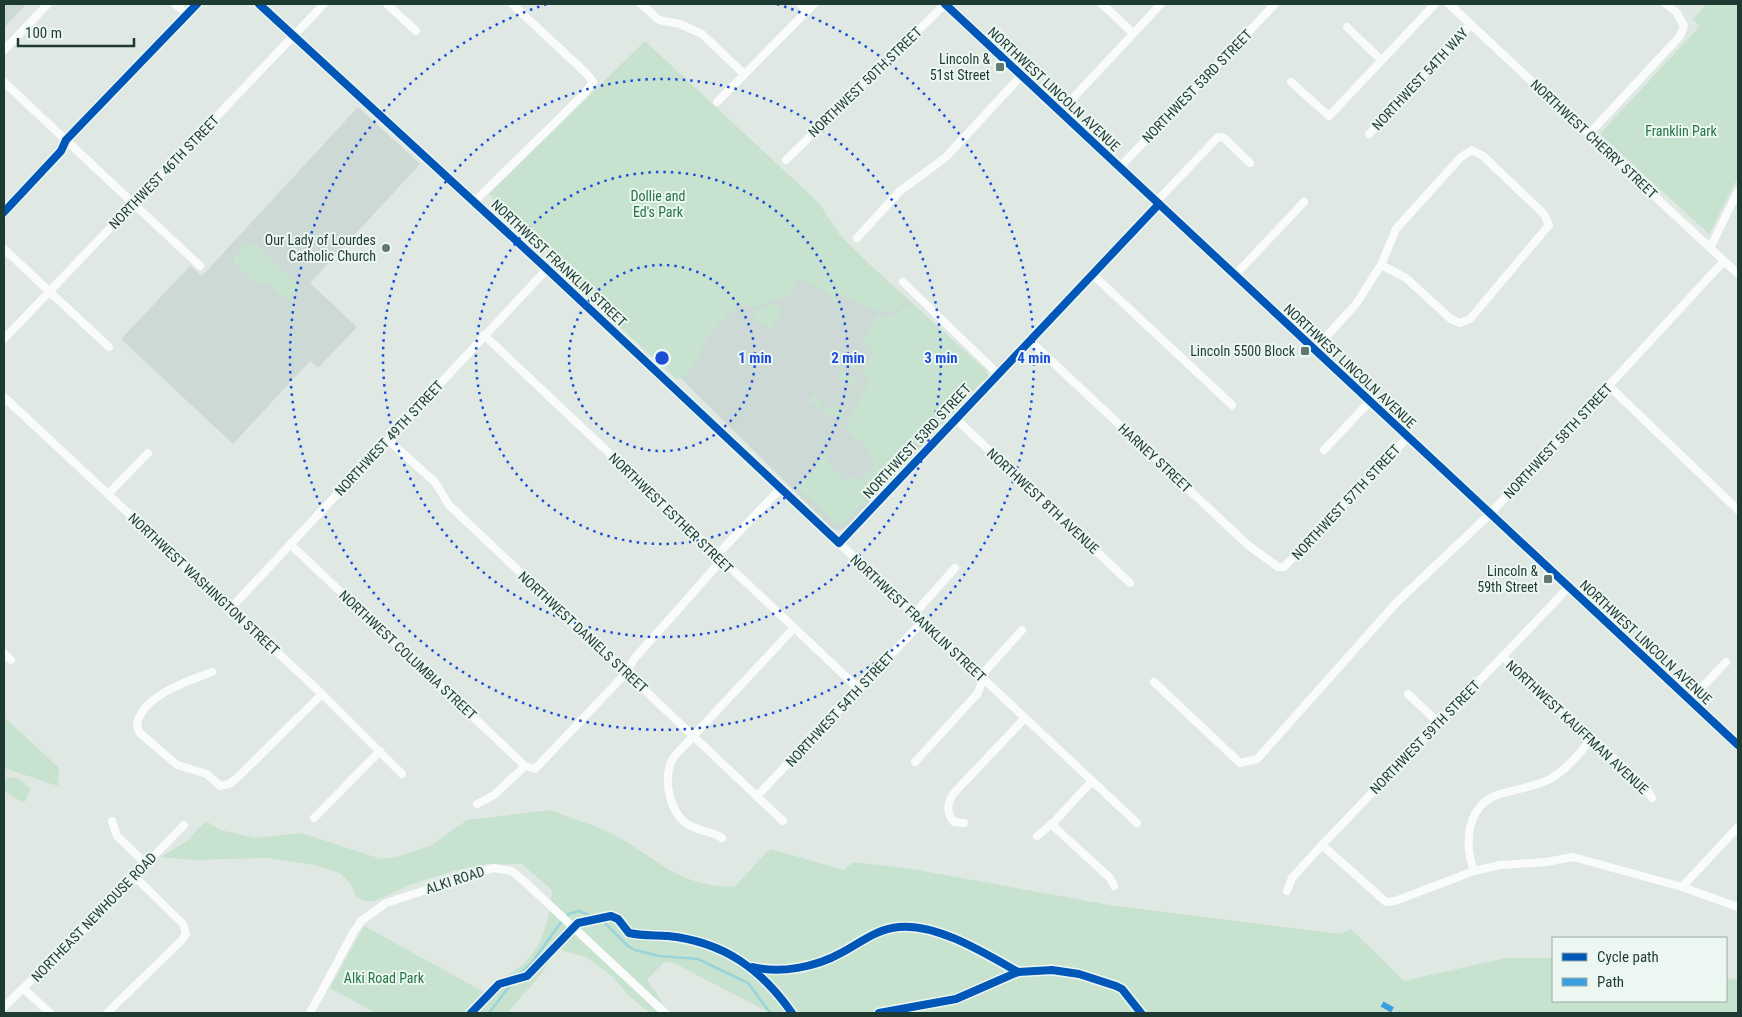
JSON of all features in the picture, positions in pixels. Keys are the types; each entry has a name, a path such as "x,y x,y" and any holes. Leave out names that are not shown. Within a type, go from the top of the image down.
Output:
{"street":[{"path":"4,50 48,4"},
{"path":"175,4 186,14"},
{"path":"4,212 61,151 66,140 197,4"},
{"name":"NORTHWEST FRANKLIN STREET","path":"259,4 475,201 1137,823"},
{"name":"NORTHWEST 46TH STREET","path":"4,339 324,4"},
{"path":"387,4 416,31"},
{"path":"475,201 585,93 593,82 587,74 512,4"},
{"path":"641,4 659,20 680,24 702,34 744,74"},
{"path":"800,4 807,11"},
{"path":"717,102 814,4"},
{"name":"NORTHWEST LINCOLN AVENUE","path":"945,4 1738,745"},
{"name":"NORTHWEST 50TH STREET","path":"786,160 945,4"},
{"path":"1102,4 1133,33"},
{"path":"1060,112 1161,4"},
{"name":"NORTHWEST 53RD STREET","path":"1119,168 1275,4"},
{"path":"1291,82 1329,116 1435,4"},
{"name":"NORTHWEST CHERRY STREET","path":"1449,4 1738,274"},
{"path":"1589,134 1680,36 1684,26 1677,13 1666,4"},
{"name":"NORTHWEST 54TH WAY","path":"1369,134 1471,24"},
{"path":"1347,27 1382,60"},
{"path":"857,238 900,191 946,157 1021,76"},
{"path":"4,82 200,266"},
{"name":"NORTHWEST 53RD STREET","path":"839,543 1218,137 1224,138 1250,163"},
{"path":"1314,350 1356,304 1381,265 1396,229 1461,157 1472,150 1483,156 1544,214 1549,225 1470,319 1460,323 1451,320 1406,278 1381,265"},
{"path":"1710,248 1738,191"},
{"path":"1235,275 1304,202"},
{"path":"4,249 109,347"},
{"name":"NORTHWEST 58TH STREET","path":"1154,682 1240,763 1257,759 1397,602 1490,514 1724,261"},
{"name":"NORTHWEST 49TH STREET","path":"231,608 484,334 547,269"},
{"path":"1092,274 1232,405"},
{"path":"903,282 998,374"},
{"name":"NORTHWEST ESTHER STREET","path":"484,334 718,558 859,689"},
{"name":"HARNEY STREET","path":"1029,340 1249,546 1278,568 1284,567"},
{"path":"1609,386 1738,510"},
{"name":"NORTHWEST WASHINGTON STREET","path":"4,397 322,694 402,774"},
{"path":"1324,450 1370,401"},
{"name":"NORTHWEST 8TH AVENUE","path":"956,419 1130,583"},
{"name":"NORTHWEST 57TH STREET","path":"1284,567 1408,437"},
{"name":"NORTHWEST DANIELS STREET","path":"388,440 435,482 449,505 783,821"},
{"path":"108,494 148,453"},
{"path":"477,804 494,795 525,766 535,770 626,673 634,659 718,558 781,488"},
{"name":"NORTHWEST COLUMBIA STREET","path":"290,544 525,766"},
{"path":"914,614 955,568"},
{"name":"NORTHWEST 59TH STREET","path":"1287,891 1292,878 1322,845 1569,587"},
{"name":"NORTHWEST 54TH STREET","path":"757,796 922,622"},
{"path":"722,838 716,834 686,824 674,810 668,781 670,764 693,736 794,628"},
{"path":"915,762 978,693 986,670 1022,630"},
{"path":"4,653 11,660"},
{"name":"NORTHWEST KAUFFMAN AVENUE","path":"1502,656 1646,788 1652,798"},
{"path":"1690,700 1726,662"},
{"path":"212,672 160,695 140,715 136,724 139,732 178,765 207,774 220,786 229,784 237,778 322,694"},
{"path":"1408,694 1438,723"},
{"path":"964,823 954,822 950,817 948,804 950,798 1024,718"},
{"path":"1474,871 1468,854 1468,835 1472,820 1480,806 1498,794 1546,781 1562,772 1592,738"},
{"path":"314,818 380,751"},
{"path":"1037,836 1092,781"},
{"path":"112,821 118,836 146,864"},
{"path":"1051,824 1110,878 1114,886"},
{"name":"NORTHEAST NEWHOUSE ROAD","path":"4,1007 136,878 146,864 184,825"},
{"path":"1682,887 1738,827"},
{"path":"1322,845 1386,902 1395,902 1474,871 1500,865 1546,862 1572,857 1682,887 1738,908"},
{"name":"ALKI ROAD","path":"310,1013 361,921 372,912 398,898 493,868 512,871 665,1013"},
{"path":"107,1013 182,940 186,931 183,924 136,878"},
{"path":"24,989 50,1013"}],"shaded area":[{"path":"4,4 26,4 4,28"},
{"path":"358,107 420,164 310,283 357,327 318,368 310,361 233,444 121,339 190,266 202,276"},
{"path":"809,209 986,371 986,377 845,528 839,531 833,529 660,358"}],"green space":[{"name":"Franklin Park","path":"1707,4 1738,4 1738,177 1709,234 1600,134 1700,26 1693,19"},
{"name":"Dollie and Ed's Park","path":"645,41 819,203 840,235 876,271 908,299 901,307 885,312 868,307 842,294 835,301 831,300 828,293 800,279 790,295 752,308 744,304 742,306 738,305 710,333 688,373 676,379 555,267 559,262 489,194"},
{"path":"255,244 299,285 299,290 290,299 285,299 268,283 255,283 234,264 234,258 246,245"},
{"path":"912,303 986,370 989,377 978,384 848,519 841,524 837,524 798,489 797,485 816,467 822,452 828,455 824,459 847,481 852,476 856,480 860,479 873,466 871,454 845,428 868,383 864,374 849,366 850,363 862,372 873,352 864,347 866,345 882,354 862,341 877,315 891,315"},
{"path":"774,304 782,309 771,329 752,319 755,313 752,311"},
{"path":"841,370 861,382 841,419 834,415 830,416 809,401 813,394 822,399 819,404 828,409 832,404 843,410 856,386 837,378"},
{"path":"4,717 59,768 58,786 4,768"},
{"path":"9,777 19,779 31,789 24,803 4,791 4,782"},
{"name":"Alki Road Park","path":"551,810 616,836 684,877 715,886 734,887 770,849 844,870 853,862 912,869 1109,905 1340,934 1351,929 1404,981 1506,958 1552,958 1552,1002 1727,1002 1727,978 1738,980 1738,1013 770,1013 674,963 664,962 647,980 661,1000 659,1013 650,1013 628,995 613,977 586,957 564,951 559,947 539,977 507,1013 376,1013 330,988 364,926 486,993 528,960 540,942 547,921 552,890 522,864 487,864 453,871 412,884 375,901 364,901 356,896 350,883 340,873 314,865 267,858 193,860 161,857 187,841 206,821 220,830 255,838 301,833 381,859 400,856 432,845 467,820"}],"waterway":[{"path":"489,1013 518,975 531,964 561,922 569,914 579,911 603,921 628,946 635,950 659,956 698,959 748,983 770,1013"}],"marked path":[{"path":"1382,1004 1398,1013"}],"cycle path":[{"path":"4,212 61,151 66,140 197,4"},
{"path":"259,4 547,269 839,543 1159,204"},
{"path":"945,4 1738,745"},
{"path":"471,1013 499,984 527,976 578,923 611,916 618,919 629,933 688,939 724,951 754,971 780,997 792,1013"},
{"path":"753,967 775,970 798,968 831,958 868,937 891,928 914,927 961,941 1018,972"},
{"path":"879,1013 956,999 1018,972 1052,970 1079,974 1116,986 1122,989 1141,1013"}],"place":[{"name":"Lincoln & 51st Street","path":"1000,67"},
{"name":"Our Lady of Lourdes Catholic Church","path":"386,248"},
{"name":"Lincoln 5500 Block","path":"1305,351"},
{"name":"Lincoln & 59th Street","path":"1548,579"}]}
